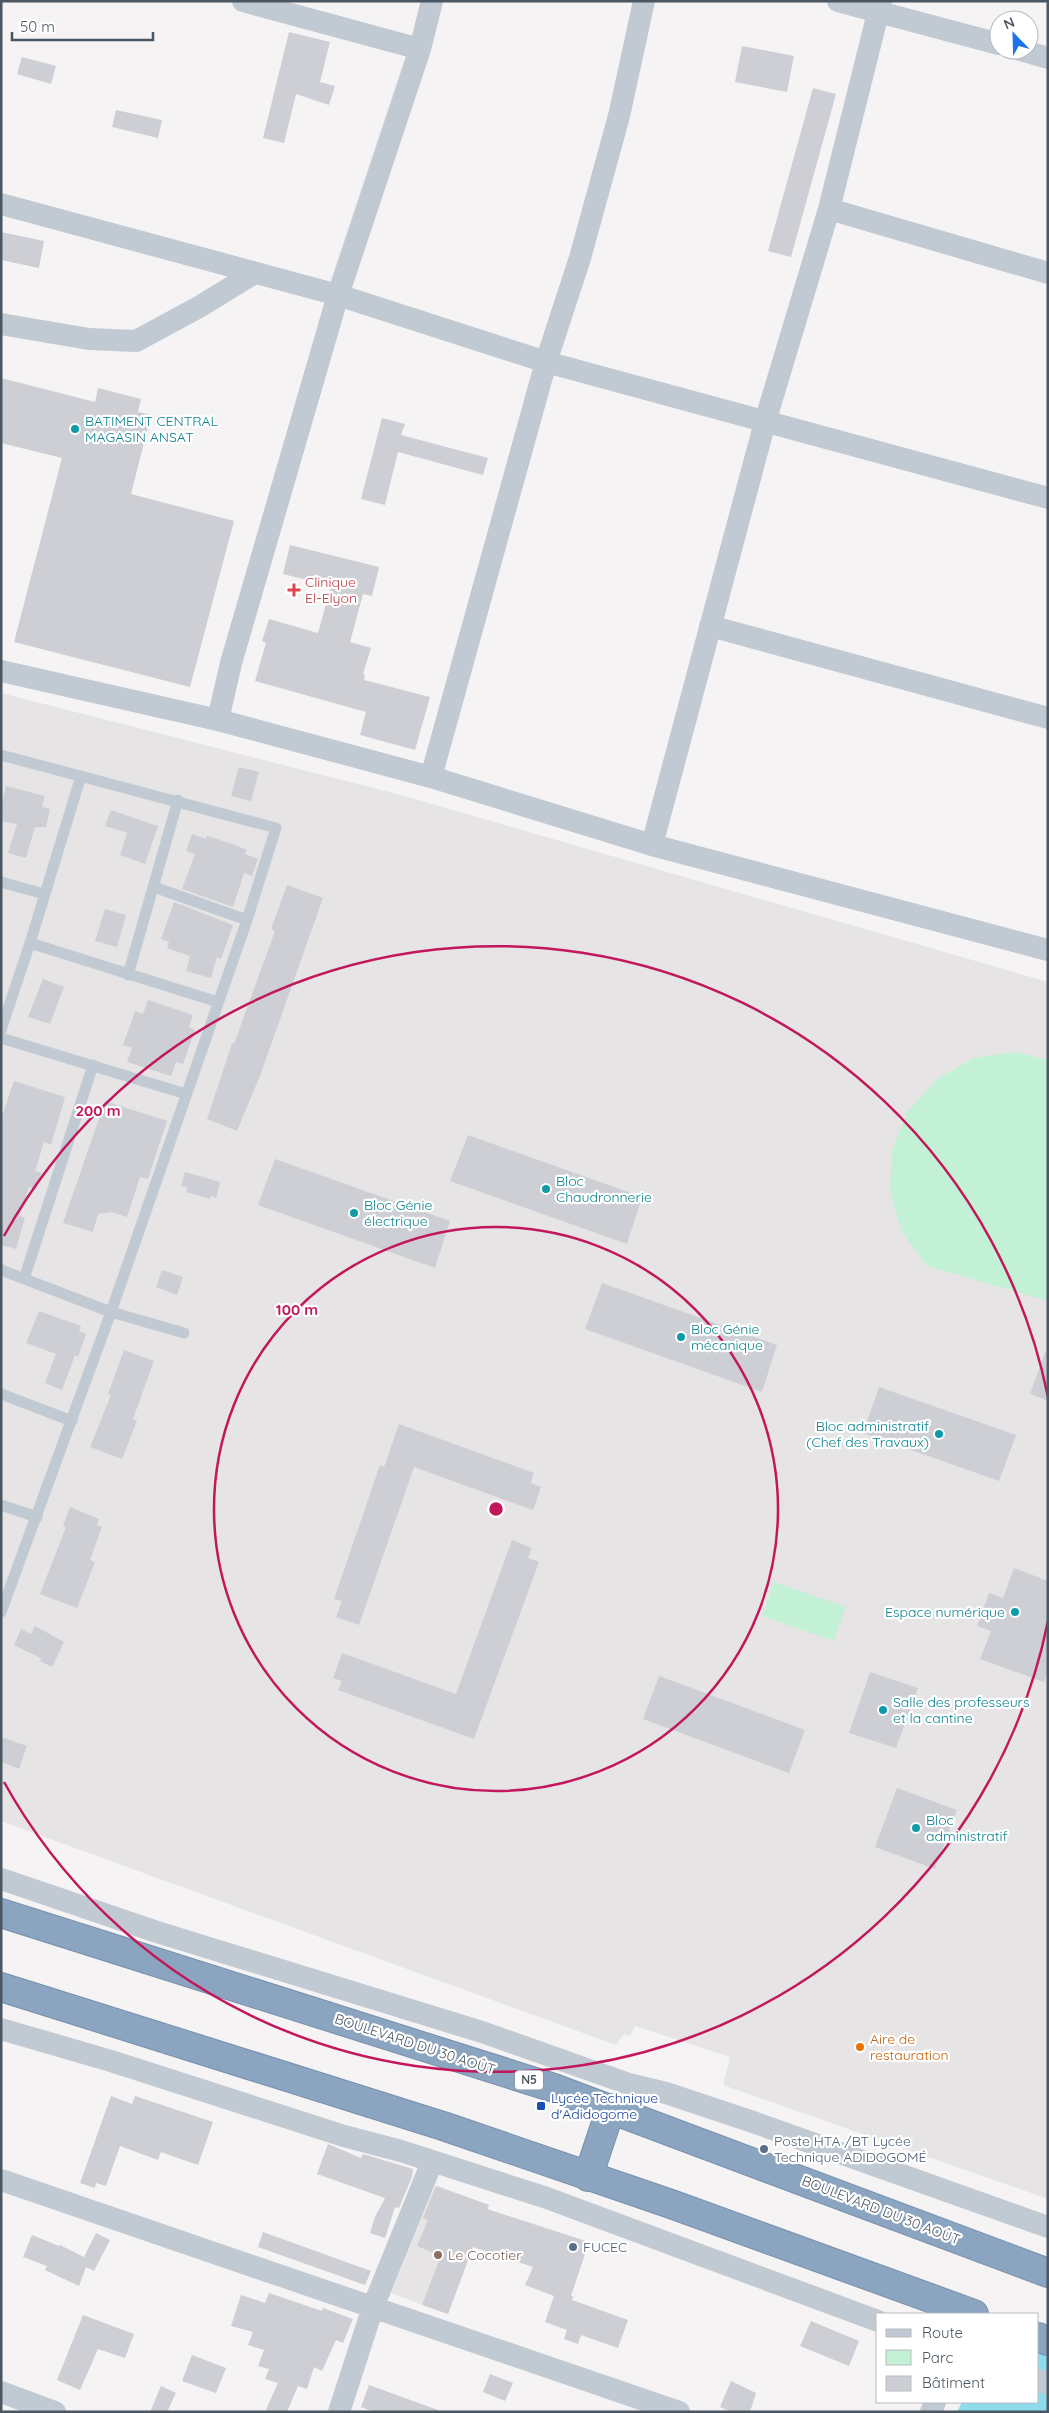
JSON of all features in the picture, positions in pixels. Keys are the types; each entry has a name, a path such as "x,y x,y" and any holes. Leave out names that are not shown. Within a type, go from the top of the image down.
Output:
{"highway":[{"name":"BOULEVARD DU 30 AOÛT","path":"1,1913 554,2088 1048,2273"},
{"path":"1,1987 377,2104 671,2204 971,2313"},
{"path":"588,2176 611,2108"}],"street":[{"path":"243,1 420,49"},
{"path":"218,720 231,663 338,295 420,49 432,1"},
{"path":"431,777 546,362 580,258 619,116 644,1"},
{"path":"838,1 880,7 989,41"},
{"path":"652,845 765,422 829,209 880,7"},
{"path":"1,204 86,226 253,274 338,295 546,362 1048,498"},
{"path":"829,209 1048,273"},
{"path":"1,324 89,339 136,341 199,308 253,274"},
{"path":"710,626 1048,718"},
{"path":"1,671 218,720 431,777 652,845 1048,950"},
{"path":"1,1879 154,1931 482,2032 629,2084 753,2122 1048,2227"},
{"path":"1,2029 111,2061 344,2136 401,2151 547,2198 876,2320"},
{"path":"339,2412 373,2308 432,2162"},
{"path":"1,2180 679,2412"},
{"path":"1,2392 55,2412"}],"lane":[{"path":"1,755 178,800 276,828 248,920 111,1312 1,1612"},
{"path":"1,1030 30,944 81,776"},
{"path":"128,975 178,800"},
{"path":"1,882 44,894"},
{"path":"154,887 248,920"},
{"path":"30,944 218,1002"},
{"path":"1,1038 186,1094"},
{"path":"24,1279 93,1066"},
{"path":"1,1270 111,1312 184,1333"},
{"path":"1,1394 72,1421"},
{"path":"1,1505 37,1518"}],"shaded area":[{"path":"1,693 401,795 1048,982 1048,2199 723,2085 730,2057 635,2026 630,2036 624,2034 616,2045 1,1821"},
{"name":"Le Cocotier","path":"435,2185 489,2205 448,2314 391,2293"}],"green space":[{"path":"1016,1052 1048,1060 1048,1301 927,1266 902,1232 890,1192 892,1150 908,1111 937,1079 974,1058"},
{"path":"774,1582 846,1607 834,1641 762,1616"}],"water":[{"path":"1039,2346 1048,2350 1048,2412 957,2412 962,2403 1039,2403"}],"building":[{"path":"289,32 330,42 320,82 335,86 329,105 296,94 284,143 263,138"},
{"path":"742,46 794,56 787,92 735,82"},
{"path":"22,57 56,66 51,84 17,74"},
{"path":"813,88 836,94 791,257 768,251"},
{"path":"116,110 162,120 158,138 112,127"},
{"path":"1,232 44,241 39,268 1,260"},
{"path":"1,378 95,402 98,388 141,399 138,412 151,415 131,494 234,521 190,687 14,642 62,458 1,443"},
{"path":"382,418 405,424 401,435 488,458 483,475 398,452 385,505 361,499"},
{"path":"290,545 379,567 372,596 363,594 350,642 371,648 363,674 365,675 364,680 430,697 415,750 360,735 366,712 255,681 266,643 262,641 269,619 318,633 331,586 283,574"},
{"path":"239,767 259,772 251,801 231,796"},
{"path":"6,786 45,796 42,807 50,809 46,827 35,827 26,858 8,853 17,824 1,821 1,806"},
{"path":"111,810 158,826 145,864 120,855 127,833 105,826"},
{"path":"192,834 206,839 207,836 230,843 247,850 245,854 258,859 252,876 244,873 233,907 182,889 195,854 186,851"},
{"path":"287,885 323,898 261,1073 237,1131 207,1119 232,1043 234,1044 275,931 271,929"},
{"path":"174,902 233,925 221,959 217,957 211,978 186,971 190,956 167,948 169,942 161,939"},
{"path":"105,909 126,915 117,947 95,941"},
{"path":"43,979 64,987 50,1024 28,1017"},
{"path":"148,1000 193,1015 189,1027 195,1030 183,1064 176,1062 171,1076 127,1062 132,1048 123,1045 135,1011 143,1014"},
{"path":"14,1081 65,1097 51,1145 44,1142 35,1171 42,1173 36,1190 29,1187 20,1216 25,1218 16,1249 1,1245 1,1119"},
{"path":"105,1101 167,1121 148,1179 140,1177 127,1217 111,1212 98,1214 93,1232 63,1223"},
{"name":"Bloc Chaudronnerie","path":"468,1135 642,1197 627,1244 450,1181"},
{"name":"Bloc Génie électrique","path":"275,1159 450,1221 435,1268 258,1205"},
{"path":"185,1172 220,1182 216,1198 211,1196 210,1199 186,1192 187,1187 181,1186"},
{"path":"162,1270 183,1277 177,1295 156,1287"},
{"name":"Bloc Génie mécanique","path":"602,1283 777,1345 762,1392 585,1329"},
{"path":"39,1311 81,1326 79,1331 86,1334 78,1357 75,1355 62,1390 45,1383 56,1354 26,1343"},
{"path":"124,1350 154,1361 133,1419 137,1421 122,1459 90,1447 111,1395 108,1394"},
{"path":"1046,1350 1048,1350 1048,1401 1030,1394"},
{"name":"Bloc administratif (Chef des Travaux)","path":"879,1387 1016,1435 999,1481 863,1433"},
{"path":"399,1424 534,1473 531,1483 541,1487 533,1510 414,1467 359,1625 336,1617 342,1601 334,1599 380,1465 384,1467"},
{"path":"70,1507 99,1519 97,1525 102,1527 90,1560 95,1562 77,1608 40,1594 66,1527 63,1526"},
{"path":"512,1540 532,1548 528,1558 539,1562 474,1739 338,1690 342,1681 333,1678 342,1653 456,1694"},
{"name":"Espace numérique","path":"1014,1568 1048,1581 1048,1671 1044,1682 980,1659 991,1631 977,1626 989,1593 1003,1598"},
{"path":"35,1626 64,1642 52,1667 40,1661 41,1658 14,1645 21,1629 31,1634"},
{"name":"Salle des professeurs et la cantine","path":"870,1672 918,1688 896,1748 849,1733"},
{"path":"659,1676 805,1730 789,1773 643,1719"},
{"path":"1,1737 27,1746 19,1769 1,1762"},
{"name":"Bloc administratif","path":"897,1788 957,1810 935,1869 875,1847"},
{"path":"111,2096 132,2104 135,2096 213,2122 198,2165 161,2152 158,2160 120,2146 106,2186 96,2183 95,2188 80,2183"},
{"path":"328,2144 361,2158 363,2154 413,2169 412,2177 399,2208 395,2207 385,2238 370,2233 375,2217 385,2198 317,2174"},
{"path":"436,2186 489,2205 487,2209 589,2242 571,2296 573,2296 572,2300 628,2320 618,2348 581,2335 578,2344 564,2339 567,2330 545,2322 554,2296 525,2285 533,2267 473,2247 448,2314 422,2305 441,2256 417,2246 428,2220 423,2218"},
{"path":"263,2232 371,2271 365,2285 258,2247"},
{"path":"96,2233 110,2240 94,2271 86,2267 79,2286 45,2270 47,2266 23,2257 32,2235 60,2245 84,2257"},
{"path":"269,2293 322,2311 323,2308 353,2319 343,2343 336,2340 322,2371 314,2367 307,2389 298,2386 287,2412 265,2412 278,2383 265,2379 269,2369 258,2366 264,2350 248,2345 253,2332 231,2326 241,2295 265,2303"},
{"path":"83,2315 134,2334 125,2358 98,2349 80,2390 57,2380"},
{"path":"811,2321 859,2341 849,2366 800,2346"},
{"path":"192,2355 226,2368 216,2393 182,2381"},
{"path":"490,2374 513,2383 505,2401 483,2392"},
{"path":"731,2381 756,2393 750,2412 731,2412 720,2407"},
{"path":"369,2385 438,2410 438,2412 374,2412 361,2407"},
{"path":"161,2386 176,2393 167,2412 150,2412"}],"place":[{"name":"BATIMENT CENTRAL MAGASIN ANSAT","path":"75,429"},
{"name":"Clinique El-Elyon","path":"294,590"},
{"name":"Bloc Chaudronnerie","path":"546,1189"},
{"name":"Bloc Génie électrique","path":"354,1213"},
{"name":"Bloc Génie mécanique","path":"681,1337"},
{"name":"Bloc administratif (Chef des Travaux)","path":"939,1434"},
{"name":"Espace numérique","path":"1015,1612"},
{"name":"Salle des professeurs et la cantine","path":"883,1710"},
{"name":"Bloc administratif","path":"916,1828"},
{"name":"Aire de restauration","path":"860,2047"},
{"name":"Lycée Technique d'Adidogome","path":"541,2106"},
{"name":"Poste HTA /BT Lycée Technique ADIDOGOMÉ","path":"764,2149"},
{"name":"FUCEC","path":"573,2247"},
{"name":"Le Cocotier","path":"438,2255"}]}
